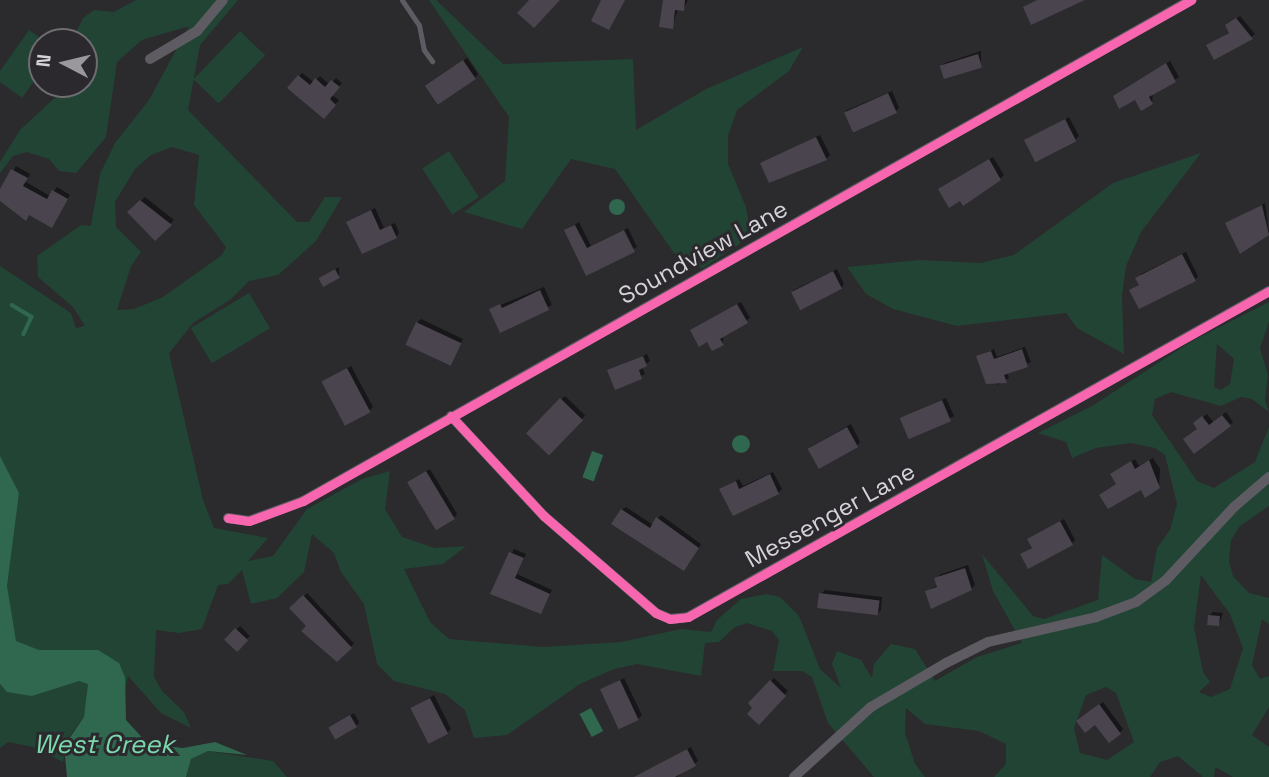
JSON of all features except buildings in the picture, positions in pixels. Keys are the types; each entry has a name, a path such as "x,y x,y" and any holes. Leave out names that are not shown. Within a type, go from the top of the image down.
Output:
{"street":[{"path":"150,59 197,31 223,0"},
{"name":"Soundview Lane","path":"228,518 249,521 275,515 1191,0"},
{"name":"Messenger Lane","path":"451,416 544,516 644,603 670,619 688,617 1269,291"},
{"path":"794,777 871,707 946,663 988,642 1096,617 1136,602 1166,580 1234,507 1269,477"}],"lane":[{"path":"402,0 419,24 424,50 432,61"}],"shaded area":[{"path":"136,0 238,0 200,45 188,110 297,222 309,222 325,197 342,197 316,241 278,275 249,281 230,300 193,323 169,353 203,500 214,528 268,538 248,561 273,556 307,509 362,479 390,471 385,509 402,537 435,548 466,546 443,564 404,569 430,622 449,639 543,647 621,642 681,629 711,632 717,620 741,599 766,594 780,597 799,616 820,669 841,688 832,664 837,651 861,660 872,678 874,664 891,644 915,649 935,681 977,657 1022,643 993,591 982,554 1033,616 1044,619 1098,600 1102,555 1135,579 1151,582 1157,548 1170,530 1177,504 1165,455 1155,448 1131,443 1096,448 1072,458 1066,442 1038,433 1092,406 1192,341 1269,302 1269,322 1260,348 1268,375 1265,400 1269,412 1252,399 1241,397 1221,406 1171,392 1155,399 1152,415 1197,481 1214,488 1255,462 1269,427 1269,506 1240,526 1231,540 1229,562 1233,576 1249,593 1269,598 1269,624 1262,619 1252,665 1260,679 1269,676 1269,707 1252,735 1269,747 1269,777 1233,777 1215,767 1214,777 1203,777 1178,756 1160,762 1150,777 994,777 1006,764 1006,744 979,731 925,724 906,708 905,733 915,764 925,777 874,777 828,723 812,677 802,671 773,671 779,640 772,631 747,623 735,627 719,642 705,643 701,676 637,664 614,669 580,684 507,735 474,738 465,710 445,694 394,681 377,664 364,604 341,572 334,553 312,534 304,572 277,598 251,604 242,570 228,584 218,585 202,629 179,633 156,630 154,677 162,691 184,712 191,728 161,713 128,676 124,696 125,677 90,688 84,717 69,737 63,762 33,747 8,742 0,748 0,266 71,313 76,328 85,326 73,307 38,277 37,256 81,225 91,226 100,174 115,143 149,100 189,26 142,40 117,62 106,137 76,173 59,171 49,159 27,152 13,156 0,173 0,162 20,130 55,98 98,98 98,28 78,28 83,18 94,10 114,12","holes":["172,147 199,155 194,205 226,247 222,255 163,297 134,309 117,310 131,266 141,252 116,227 115,202 135,169 151,155","1217,344 1234,359 1230,384 1221,390 1214,387","1201,575 1230,614 1243,648 1230,689 1211,697 1199,692 1210,682 1203,672 1194,627","1106,687 1116,693 1134,742 1107,760 1080,753 1074,728 1086,695"]},
{"path":"429,0 436,0 503,64 633,59 636,130 706,89 803,47 789,71 737,110 728,136 728,164 746,207 749,224 744,241 703,268 690,266 674,253 615,169 571,159 522,229 464,212 505,181 509,117"},
{"path":"28,31 28,90 22,98 0,82 0,71"},
{"path":"240,31 265,55 219,104 193,79"},
{"path":"449,151 479,197 452,215 422,168"},
{"path":"1201,153 1141,232 1126,266 1122,296 1124,354 1077,328 1066,313 957,326 893,309 866,294 847,267 920,260 981,263 1014,255 1113,183"},
{"path":"249,293 270,328 212,363 191,328"},
{"path":"208,751 273,761 287,777 186,777 191,759"}],"water":[{"path":"614,199 620,199 625,207 623,213 614,215 609,210 609,204"},
{"path":"737,435 745,435 750,444 748,451 737,453 732,448 732,440"},
{"path":"592,451 603,455 594,481 582,477"},
{"name":"West Creek","path":"0,456 19,493 7,586 16,641 39,650 98,650 119,663 125,677 126,720 148,744 183,748 215,742 247,755 208,751 191,759 186,777 67,777 64,746 84,717 88,684 79,681 32,696 7,692 0,684"},
{"path":"591,708 603,731 592,737 580,714"}],"waterway":[{"path":"12,305 32,317 24,334"}],"cycle path":[{"path":"228,518 249,521 303,501 1191,0"},
{"path":"451,416 544,516 656,613 670,619 688,617 1269,291"}]}
